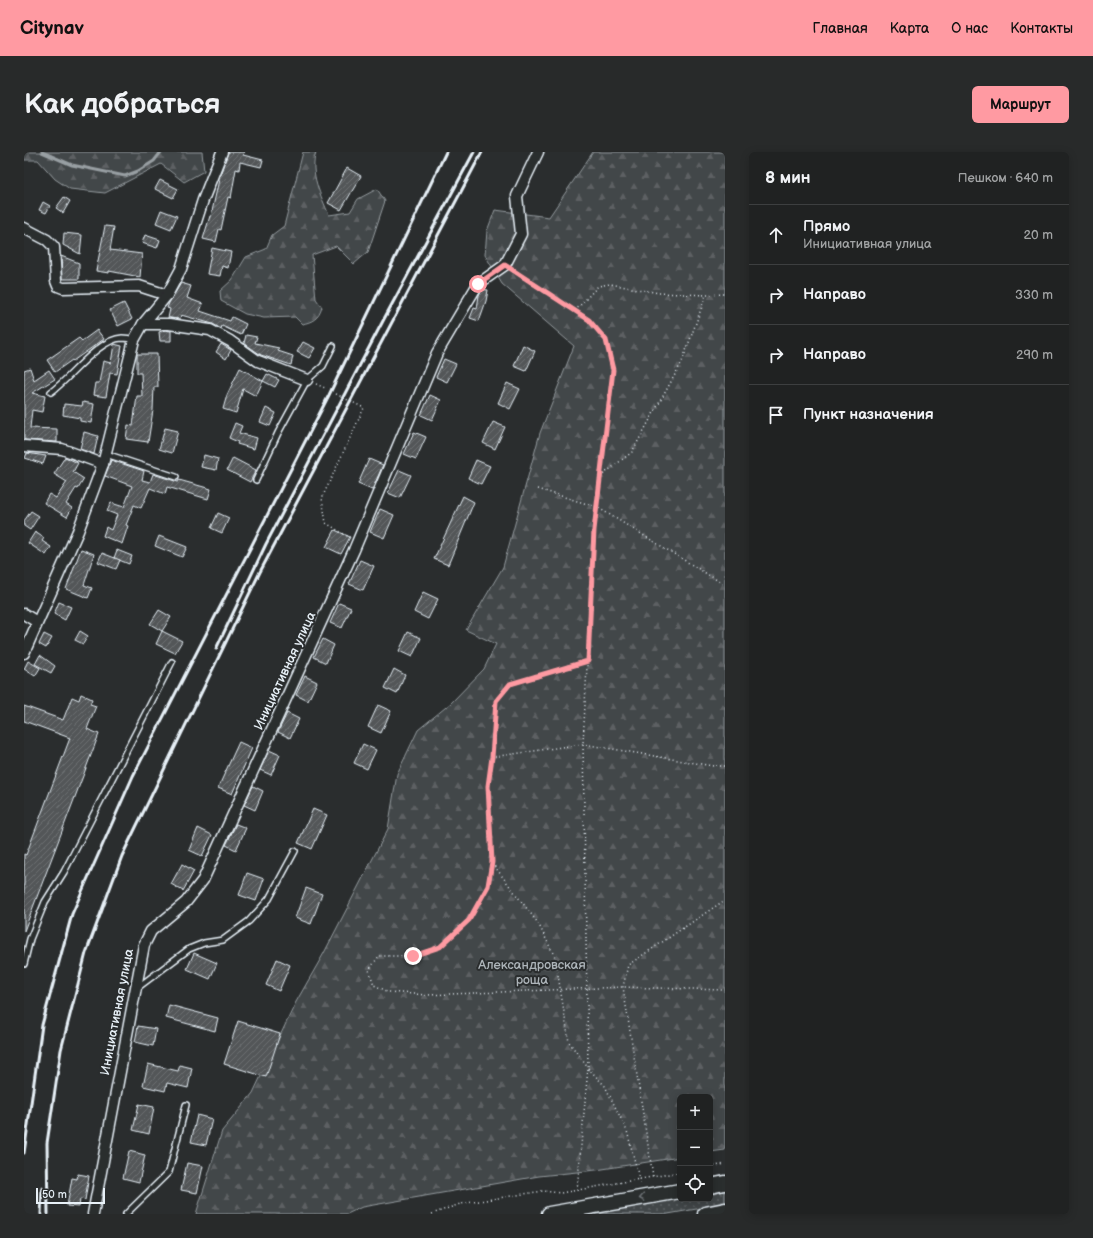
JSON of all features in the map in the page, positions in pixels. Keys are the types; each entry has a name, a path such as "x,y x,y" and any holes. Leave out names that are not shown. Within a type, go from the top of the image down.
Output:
{"main road":[{"path":"713,1185 725,1183"},
{"path":"549,1214 677,1192"},
{"path":"704,1214 725,1210"}],"street":[{"path":"24,653 78,531 105,459 134,340 143,324 167,295 181,269 203,200 222,152"},
{"name":"Инициативная улица","path":"93,1214 134,990 144,945 151,932 186,902 203,880 357,543 437,353 478,284 505,265 521,234 517,196 538,152"},
{"path":"24,228 47,240 54,247 56,281 58,286 63,288 139,286 167,295"},
{"path":"143,324 169,324 210,330 230,341 258,361 307,380"},
{"path":"24,446 62,449 105,459"},
{"path":"24,614 37,622"}],"lane":[{"path":"51,392 59,386 77,367 105,344 114,339 123,338 134,340"},
{"path":"256,480 278,433 307,380 323,366 334,346"},
{"path":"105,459 176,477"},
{"path":"24,964 30,939 45,902 64,872 172,662"},
{"path":"134,990 189,949 204,943 223,940 249,921 269,899 295,851"},
{"path":"126,1214 169,1172 186,1105"}],"path":[{"path":"505,265 589,320 606,340 613,370 597,507 584,744 588,1068 577,1190"},
{"path":"575,311 598,286 610,284 659,293 706,296 725,294"},
{"path":"600,477 632,452 682,362 706,296"},
{"path":"336,394 364,408 322,498 326,523 357,543"},
{"path":"538,489 597,507 725,585"},
{"path":"588,661 510,684 496,701 492,757 488,786 492,862 488,886 469,920 440,947 413,956 379,956 369,970 374,984 389,992 426,995 623,987 725,990"},
{"path":"492,757 584,744 713,766 725,766"},
{"path":"492,862 538,923 555,957 569,1042 588,1068 605,1086 627,1131 640,1179"},
{"path":"653,1177 623,987 628,965 725,900"},
{"path":"713,1166 725,1164"},
{"path":"432,1214 460,1204 543,1191 561,1193 677,1173"}],"green space":[{"path":"24,152 202,152 204,171 184,182 161,164 105,193 70,189 55,179 38,160 24,160"},
{"path":"303,152 316,152 314,160 315,176 329,215 350,212 358,199 377,189 385,201 368,252 354,264 336,246 312,255 316,299 322,307 317,317 312,321 302,324 295,317 264,318 245,314 221,301 220,291 232,280 246,257 266,249 272,235 284,226"},
{"name":"Александровская роща","path":"593,152 725,152 725,1150 713,1152 713,1094 677,1094 677,1157 596,1170 539,1176 362,1207 347,1214 196,1214 222,1131 253,1093 296,1002 324,953 388,829 397,774 418,730 451,703 484,669 496,644 466,630 503,567 540,433 574,346 502,284 485,255 487,231 495,210 549,217"},
{"path":"725,1187 725,1204 668,1214 569,1214 677,1196 677,1202 713,1202 713,1189"}],"building":[{"path":"228,152 244,152 243,155 263,160 261,167 240,162 239,170 236,169 231,198 228,197 221,230 219,229 216,242 203,239 211,216 220,175"},
{"path":"347,168 361,176 341,210 328,203"},
{"path":"160,180 178,189 173,198 155,189"},
{"path":"64,197 70,201 63,213 56,208"},
{"path":"43,202 50,206 46,213 39,210"},
{"path":"161,210 177,216 171,229 156,223"},
{"path":"105,226 114,227 110,250 142,254 140,277 109,271 109,273 96,271"},
{"path":"64,233 82,235 80,254 63,245"},
{"path":"145,235 160,240 157,248 142,243"},
{"path":"212,248 231,252 228,268 222,266 220,276 207,274"},
{"path":"61,256 79,263 79,279 62,279"},
{"path":"181,283 191,286 187,298 203,304 200,311 230,321 232,317 246,324 241,335 222,326 221,329 213,324 181,315 180,319 168,318 170,309 167,308"},
{"path":"482,289 488,290 479,321 470,318 474,308 477,309 479,295"},
{"path":"124,303 132,319 118,326 110,310"},
{"path":"97,330 104,339 55,372 47,360 79,338 82,341"},
{"path":"165,330 171,331 171,341 160,341 159,332"},
{"path":"246,335 257,337 255,343 279,348 278,351 293,356 291,365 261,355 244,343"},
{"path":"303,342 315,348 309,358 297,352"},
{"path":"114,344 122,346 117,374 110,373 106,397 93,395 95,383 99,383 103,361 111,363"},
{"path":"221,344 231,350 226,359 216,352"},
{"path":"523,345 535,351 526,371 514,366"},
{"path":"137,354 157,354 158,387 154,387 153,410 148,442 126,439 128,425 133,426 137,396 142,396 141,373 137,373"},
{"path":"444,359 456,364 447,382 436,377"},
{"path":"30,368 34,380 49,370 55,379 32,393 45,396 42,412 32,410 30,428 57,429 57,442 24,440 24,370"},
{"path":"240,368 263,381 256,396 243,389 236,413 223,409 227,395"},
{"path":"267,374 279,380 275,387 263,381"},
{"path":"507,383 520,389 510,409 498,403"},
{"path":"430,395 441,400 432,420 421,415"},
{"path":"83,402 94,404 91,423 80,421 80,418 63,415 64,404 82,406"},
{"path":"266,408 276,413 270,426 260,422"},
{"path":"493,422 505,427 495,449 483,443"},
{"path":"235,423 242,426 239,433 257,438 254,449 237,444 238,442 229,438"},
{"path":"165,428 178,431 172,453 159,449"},
{"path":"84,432 98,436 94,454 80,449"},
{"path":"414,432 426,437 416,459 404,454"},
{"path":"27,453 46,456 43,464 25,458"},
{"path":"204,455 218,459 216,470 201,467"},
{"path":"65,457 78,463 73,472 84,479 78,489 76,488 66,504 72,508 67,517 44,503 49,494 56,498 67,482 54,474"},
{"path":"233,458 256,470 250,482 227,470"},
{"path":"369,459 383,465 372,490 358,484"},
{"path":"111,460 144,471 142,480 150,482 153,474 178,482 179,480 211,489 208,499 167,487 165,494 150,488 141,508 134,505 126,525 128,526 122,544 103,536 106,527 111,530 117,515 107,511 111,503 124,507 132,486 105,476"},
{"path":"476,460 490,466 481,484 468,478"},
{"path":"399,470 411,475 400,498 388,493"},
{"path":"463,496 474,502 448,565 434,559"},
{"path":"380,509 394,515 384,538 370,532"},
{"path":"31,511 39,516 30,530 24,526 24,521"},
{"path":"218,513 229,518 222,533 211,528"},
{"path":"335,530 350,537 341,554 326,547"},
{"path":"35,532 44,538 42,541 51,547 46,555 28,543"},
{"path":"159,536 187,547 182,557 155,546"},
{"path":"81,549 94,554 84,585 92,588 88,598 66,589"},
{"path":"117,550 132,556 129,564 114,558"},
{"path":"102,553 120,560 116,569 98,562"},
{"path":"360,560 374,566 363,590 349,584"},
{"path":"423,592 438,599 428,619 414,612"},
{"path":"59,602 71,607 65,620 54,614"},
{"path":"339,603 351,608 342,628 330,623"},
{"path":"159,610 171,617 162,631 150,624"},
{"path":"80,631 88,636 83,644 75,640"},
{"path":"162,631 182,641 175,653 156,644"},
{"path":"408,632 421,638 412,657 399,651"},
{"path":"44,634 52,638 46,648 39,644"},
{"path":"323,639 334,645 326,663 314,657"},
{"path":"40,655 55,666 51,673 35,664"},
{"path":"28,661 40,668 35,676 24,669"},
{"path":"394,669 405,675 397,694 385,688"},
{"path":"305,676 317,682 308,701 296,695"},
{"path":"81,694 92,699 90,704 96,706 87,729 99,734 24,931 24,854 26,855 70,738 24,721 24,706 63,720 72,697 79,700"},
{"path":"378,705 391,711 381,733 368,727"},
{"path":"287,713 299,719 290,738 278,732"},
{"path":"239,742 252,748 232,794 218,788"},
{"path":"363,744 376,750 367,769 354,763"},
{"path":"269,750 280,755 271,775 260,770"},
{"path":"253,786 263,791 255,810 244,805"},
{"path":"313,809 327,815 312,849 298,843"},
{"path":"236,824 246,828 236,850 226,845"},
{"path":"198,828 212,835 202,856 189,850"},
{"path":"182,864 194,871 183,891 171,884"},
{"path":"247,873 264,879 256,901 239,895"},
{"path":"306,888 322,894 311,924 295,918"},
{"path":"194,953 217,963 210,979 187,969"},
{"path":"277,959 290,965 279,991 266,985"},
{"path":"169,1005 218,1018 215,1031 166,1018"},
{"path":"238,1021 280,1034 266,1077 224,1064"},
{"path":"138,1026 156,1029 153,1046 135,1042"},
{"path":"148,1064 178,1071 180,1065 192,1068 188,1088 167,1083 165,1091 143,1086"},
{"path":"139,1104 154,1107 149,1134 133,1130"},
{"path":"197,1115 212,1119 206,1145 191,1142"},
{"path":"129,1151 145,1155 139,1182 123,1178"},
{"path":"187,1163 203,1166 197,1193 181,1190"},
{"path":"78,1174 89,1176 85,1200 80,1199 79,1207 67,1206 72,1178 77,1179"}],"waterway":[{"path":"42,152 72,165 125,176 138,171 154,161 161,152"}],"railway":[{"path":"24,1153 42,1025 72,914 133,776 329,395 446,152"},
{"path":"216,649 266,544 384,319 474,152"},
{"path":"48,1214 47,1143 61,1050 86,953 122,856 260,572 482,152"},
{"path":"41,1214 42,1188"}],"route":[{"path":"413,956 440,947 469,920 488,886 492,862 488,786 492,757 496,701 510,684 588,661 594,530 613,370 606,340 589,320 505,265 478,284"}]}
